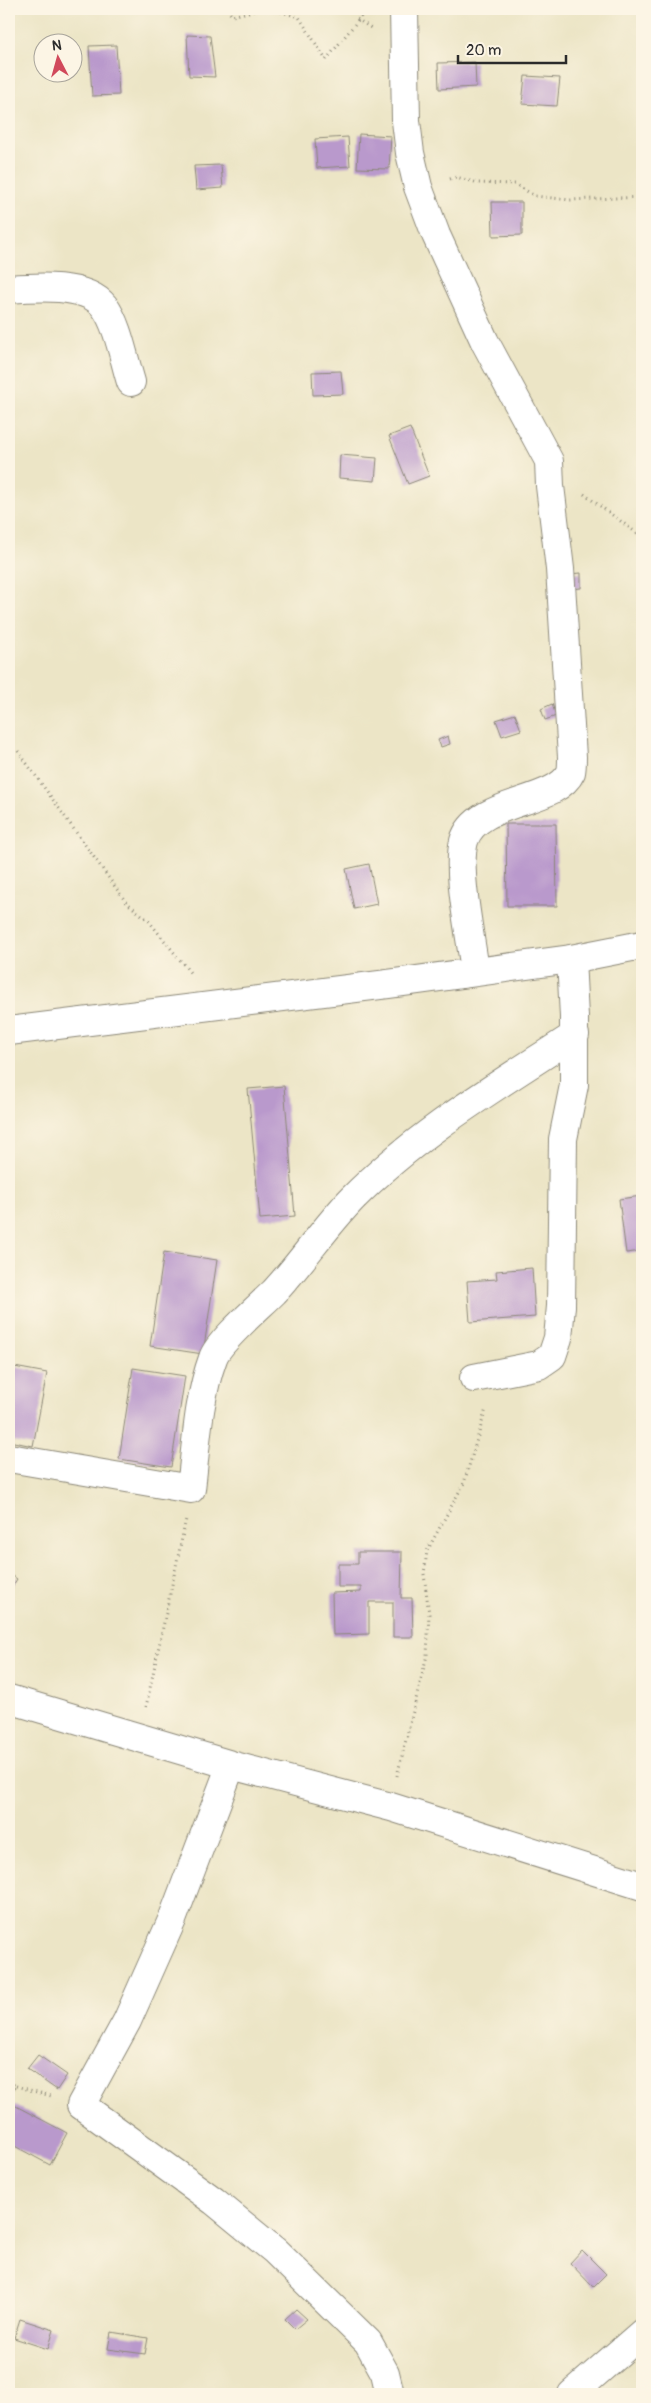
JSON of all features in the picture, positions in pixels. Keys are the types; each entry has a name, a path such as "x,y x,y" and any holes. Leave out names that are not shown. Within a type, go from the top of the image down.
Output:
{"street":[{"path":"404,9 406,121 410,153 418,187 436,235 485,342 549,461 550,486 560,569 572,757 571,772 560,784 497,810 476,823 465,839 460,859 475,971"},
{"path":"9,289 54,288 92,295 104,306 108,314 118,339 130,382"},
{"path":"9,1031 51,1024 213,1007 571,959 642,945"},
{"path":"485,1377 539,1366 552,1356 558,1338 561,1306 562,1139 574,1085 571,959"},
{"path":"9,1458 191,1489 197,1435 211,1364 213,1356 228,1338 294,1270 322,1233 352,1199 389,1165 452,1115 574,1036"},
{"path":"9,1699 231,1765 391,1807 642,1886"},
{"path":"231,1765 172,1920 127,2021 81,2105 214,2201 275,2251 368,2342 385,2373 390,2394"},
{"path":"572,2394 642,2332"}],"path":[{"path":"227,9 232,16 261,9"},
{"path":"271,9 299,16 326,60 367,9"},
{"path":"418,187 456,178 478,183 515,184 535,196 570,200 642,197"},
{"path":"549,461 606,512 642,536"},
{"path":"18,751 120,894 148,920 197,982 213,1007"},
{"path":"391,1807 398,1769 418,1699 427,1655 429,1614 424,1574 427,1551 464,1483 485,1377"},
{"path":"141,1737 191,1489"},
{"path":"9,2082 16,2086 9,2094"}],"building":[{"path":"187,35 210,36 215,77 189,76"},
{"path":"116,45 119,95 92,96 89,46"},
{"path":"475,62 476,87 439,89 438,63"},
{"path":"525,76 560,78 557,106 522,104"},
{"path":"359,134 391,136 389,169 357,168"},
{"path":"348,137 350,166 317,168 315,139"},
{"path":"221,165 223,188 196,190 194,166"},
{"path":"492,202 522,202 522,235 493,236"},
{"path":"341,371 343,394 313,395 312,372"},
{"path":"410,428 429,476 408,484 389,436"},
{"path":"340,455 377,458 375,481 339,478"},
{"path":"581,573 581,588 569,589 568,574"},
{"path":"552,704 556,716 545,720 541,709"},
{"path":"515,714 521,730 502,736 496,720"},
{"path":"448,736 450,744 441,747 438,740"},
{"path":"506,824 556,824 557,906 507,906"},
{"path":"369,864 377,904 354,909 346,869"},
{"path":"284,1086 295,1216 260,1219 248,1089"},
{"path":"642,1196 642,1251 626,1253 619,1199"},
{"path":"164,1252 217,1260 203,1354 150,1346"},
{"path":"532,1268 535,1317 470,1322 467,1281 497,1279 496,1271"},
{"path":"9,1366 47,1373 33,1446 9,1441"},
{"path":"133,1368 185,1376 171,1467 119,1459"},
{"path":"358,1552 402,1552 401,1598 412,1598 413,1637 393,1637 393,1602 369,1602 369,1634 333,1635 332,1593 361,1592 361,1587 338,1587 338,1564 358,1564"},
{"path":"9,1573 17,1579 9,1592"},
{"path":"38,2055 67,2075 57,2090 27,2069"},
{"path":"14,2105 67,2133 50,2165 9,2143 9,2115"},
{"path":"582,2250 606,2274 593,2287 570,2263"},
{"path":"296,2309 307,2319 295,2329 285,2319"},
{"path":"20,2319 54,2330 48,2349 14,2338"},
{"path":"111,2332 148,2338 145,2354 108,2349"}]}
